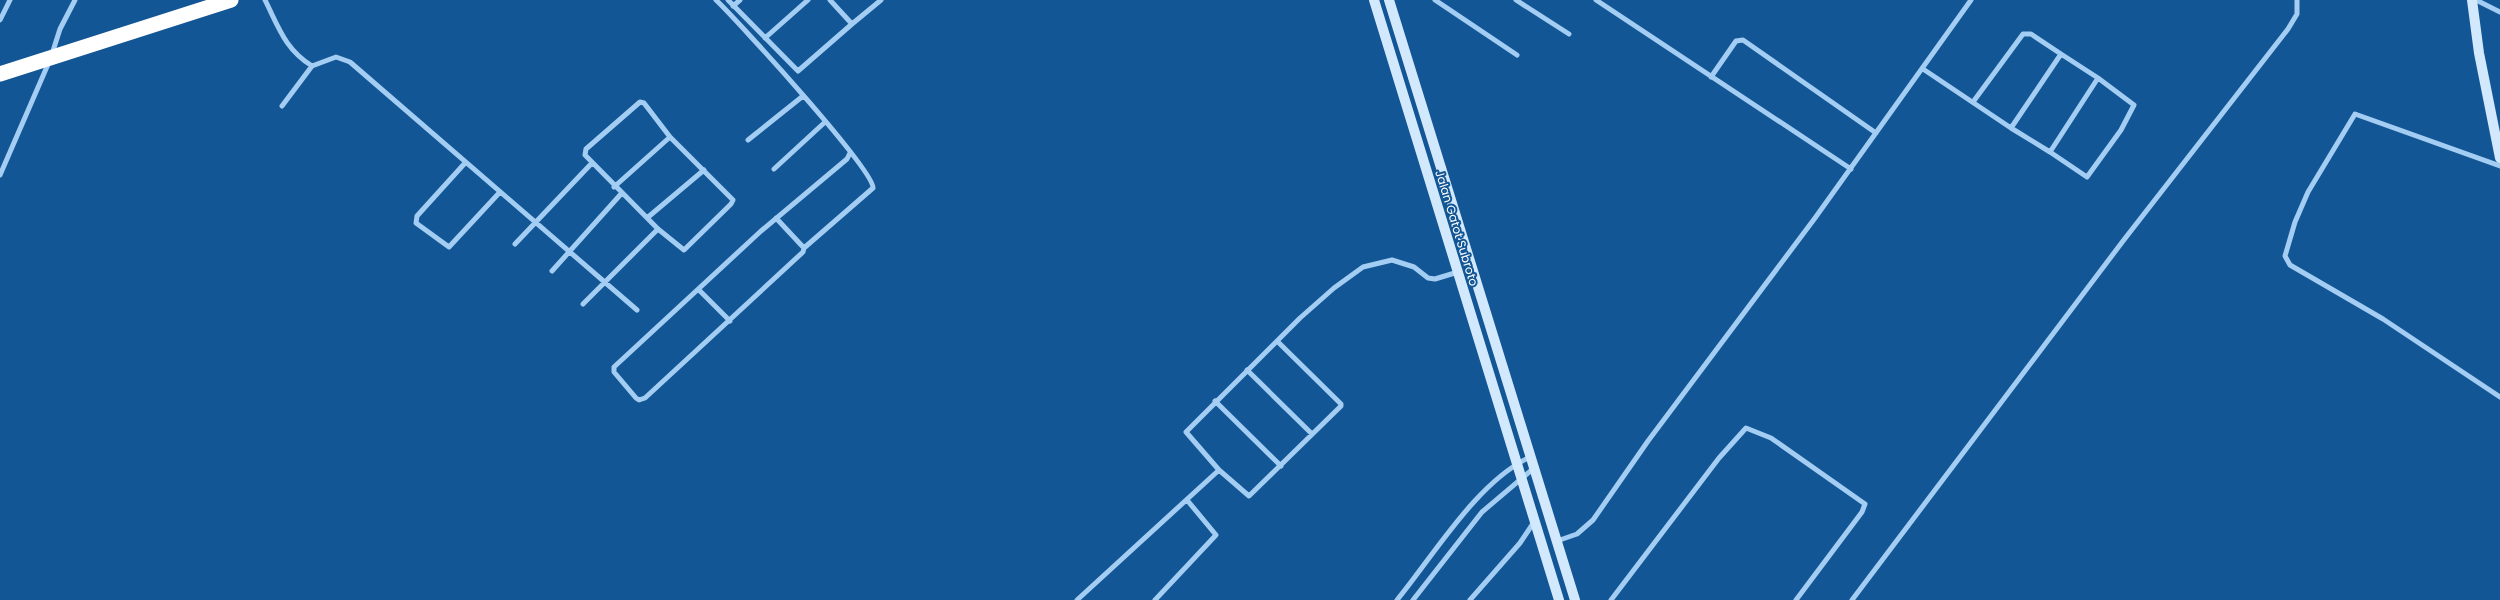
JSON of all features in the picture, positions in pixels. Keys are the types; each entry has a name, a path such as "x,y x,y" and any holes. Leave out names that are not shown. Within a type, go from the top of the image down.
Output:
{"highway":[{"path":"0,74 231,0"}],"street":[{"path":"0,20 10,0"},
{"path":"0,175 51,58 60,29 75,0"},
{"path":"265,0 286,44 299,58 312,66"},
{"path":"716,0 742,25 803,96 824,123 850,153 872,181 873,188 804,248 803,252 730,321 642,400 636,398 614,372 614,367 776,218 840,164 850,153"},
{"path":"728,0 799,71 881,0"},
{"path":"733,6 740,0"},
{"path":"765,38 808,0"},
{"path":"830,0 852,24"},
{"name":"Jalan Gatot Subroto","path":"1374,0 1455,273 1559,600"},
{"path":"1435,0 1517,55"},
{"path":"1516,0 1569,34"},
{"path":"1596,0 1851,168"},
{"path":"1557,540 1577,534 1593,520 1648,441 1851,168 1972,0"},
{"path":"1852,600 2123,241 2288,29 2296,14 2297,0"},
{"path":"2472,0 2479,53 2500,158"},
{"path":"2476,0 2500,12"},
{"name":"Jalan Gatot Subroto","path":"1392,1 1418,95 1575,600"},
{"path":"1923,69 2011,128 2087,177 2121,130 2134,105 2098,78 2031,34 2023,34 1973,102"},
{"path":"1711,77 1736,41 1743,40 1876,133"},
{"path":"2011,128 2061,54"},
{"path":"282,106 312,66 336,57 350,62 637,310"},
{"path":"1399,79 1412,74"},
{"path":"2050,152 2098,78"},
{"path":"1405,100 1418,95"},
{"path":"748,140 803,96"},
{"path":"640,102 644,103 670,137 733,200 684,250 658,229 591,164 585,155 586,149 640,102"},
{"path":"2500,166 2478,160 2355,114 2308,192 2295,222 2285,256 2290,265 2383,319 2500,397"},
{"path":"774,169 824,123"},
{"path":"614,187 670,137"},
{"path":"465,163 417,216 416,222 448,247 500,192"},
{"path":"515,244 591,164"},
{"path":"647,218 704,170"},
{"path":"552,271 621,194"},
{"path":"776,218 804,248"},
{"path":"583,304 658,229"},
{"path":"1277,341 1341,404 1249,496 1219,470 1186,432 1277,341 1334,288 1363,267 1392,260 1405,263 1428,278 1434,279 1455,273"},
{"path":"699,290 730,321"},
{"path":"1247,370 1312,434"},
{"path":"1215,401 1281,466"},
{"path":"1611,600 1719,458 1746,428 1771,438 1865,504 1862,512 1796,600"},
{"path":"1397,600 1473,504 1516,464 1531,456"},
{"path":"1413,600 1482,512 1534,468"},
{"path":"1077,600 1219,470"},
{"path":"1155,600 1216,535 1215,531 1187,500"},
{"path":"1470,600 1520,543 1534,522"}]}
